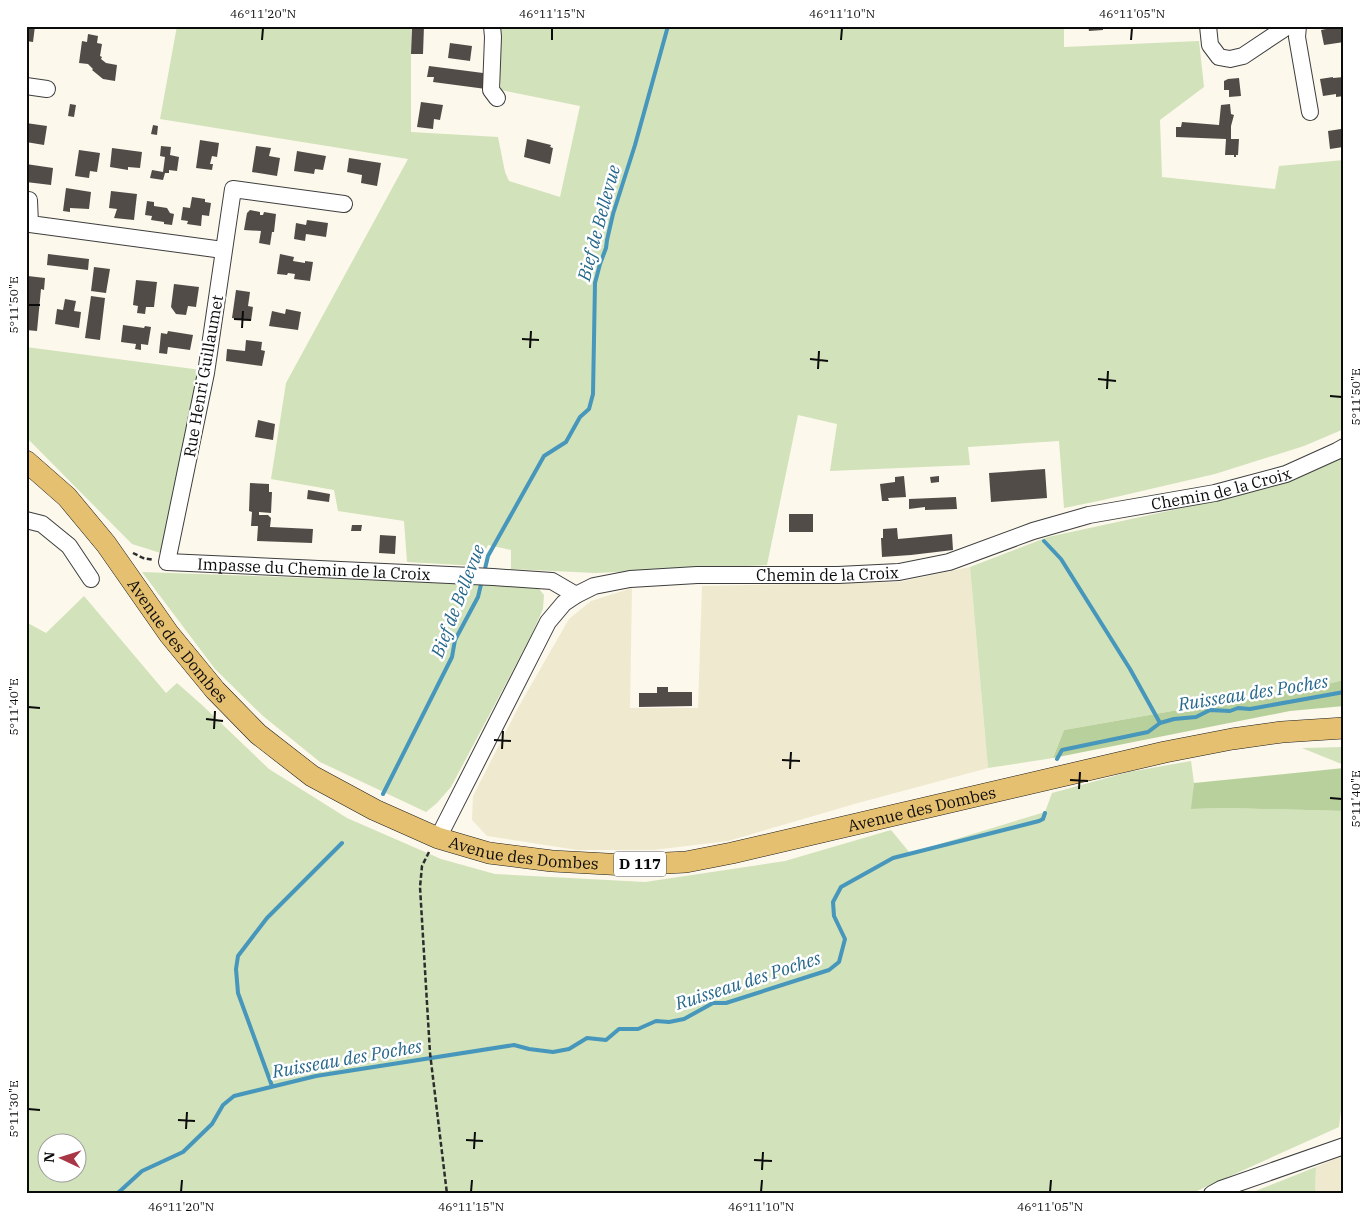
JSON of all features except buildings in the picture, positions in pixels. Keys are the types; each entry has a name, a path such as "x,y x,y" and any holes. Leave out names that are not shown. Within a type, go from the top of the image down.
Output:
{"main road":[{"name":"Avenue des Dombes","path":"26,461 67,497 106,544 169,634 215,690 258,734 312,776 375,810 438,838 489,853 552,861 626,865 686,862 1232,738 1282,732 1344,728"}],"street":[{"path":"492,26 491,90 497,98"},
{"path":"1208,26 1210,45 1219,57 1230,59 1243,56 1288,26"},
{"path":"1298,26 1297,37 1310,112"},
{"path":"26,86 47,89"},
{"name":"Rue Henri Guillaumet","path":"167,562 206,373 233,189 344,204"},
{"path":"26,200 29,200 28,226 223,250"},
{"name":"Chemin de la Croix","path":"438,838 548,622 564,604 576,595 594,586 630,579 697,574 829,575 899,572 949,562 1033,531 1089,515 1216,493 1286,474 1344,447"},
{"path":"26,520 42,524 69,546 91,579"},
{"name":"Impasse du Chemin de la Croix","path":"167,562 552,581 576,595"},
{"path":"1212,1194 1221,1189 1344,1146"}],"path":[{"path":"129,552 143,558 167,562"},
{"path":"438,838 422,866 420,887 430,1053 447,1194"}],"shaded area":[{"path":"970,567 988,768 728,841 653,850 577,850 487,836 472,820 473,796 519,706 569,619 591,601 632,588 630,708 698,708 702,586 899,582"},
{"path":"1344,1155 1344,1194 1315,1194 1316,1167"}],"green space":[{"path":"177,26 411,26 411,132 498,137 505,172 509,181 560,197 580,106 501,90 496,26 1064,26 1064,47 1199,41 1204,87 1160,120 1162,177 1275,189 1279,166 1344,160 1344,429 1304,446 1215,474 1064,508 1059,441 968,447 970,465 830,471 837,424 798,415 767,565 595,573 511,569 511,550 488,545 478,566 407,562 404,521 338,511 334,490 271,479 286,383 408,159 160,119"},
{"path":"26,347 201,370 164,554 132,544 26,437"},
{"path":"1344,454 1344,680 1064,730 1053,758 988,768 970,567 1048,537 1228,498"},
{"path":"142,572 391,581 505,581 536,585 544,595 543,609 530,638 451,787 426,812 320,762 263,716 215,669"},
{"path":"84,596 166,693 177,683 269,769 347,818 441,859 495,874 645,882 785,861 891,830 910,853 1045,812 1052,793 1129,772 1191,761 1194,783 1192,809 1344,811 1344,1084 1339,1127 1190,1194 26,1194 26,622 46,633"},
{"path":"1344,680 1344,706 1290,711 1053,758 1064,730"},
{"path":"1344,747 1344,765 1302,748"},
{"path":"1344,768 1344,811 1191,809 1194,783"},
{"path":"1316,1167 1315,1194 1248,1194"}],"waterway":[{"name":"Bief de Bellevue","path":"484,573 488,556 544,456 566,442 580,417 589,409 593,394 595,283 606,248 613,214 635,145 668,26"},
{"path":"1044,541 1061,559 1130,669 1160,723"},
{"name":"Bief de Bellevue","path":"383,794 452,657 455,640 478,597 482,580"},
{"name":"Ruisseau des Poches","path":"1057,759 1062,750 1148,732 1160,723 1174,719 1196,717 1210,710 1250,709 1344,692"},
{"name":"Ruisseau des Poches","path":"115,1194 142,1171 183,1152 212,1124 223,1105 234,1096 316,1076 514,1045 553,1052 569,1049 587,1038 606,1040 619,1029 638,1029 656,1021 669,1022 684,1019 713,1003 726,1003 829,970 839,962 845,939 834,916 833,902 841,887 893,858 1039,821 1043,819 1045,813"},
{"name":"Bief de Bellevue","path":"272,1086 238,993 236,969 238,956 267,918 342,843"}]}
